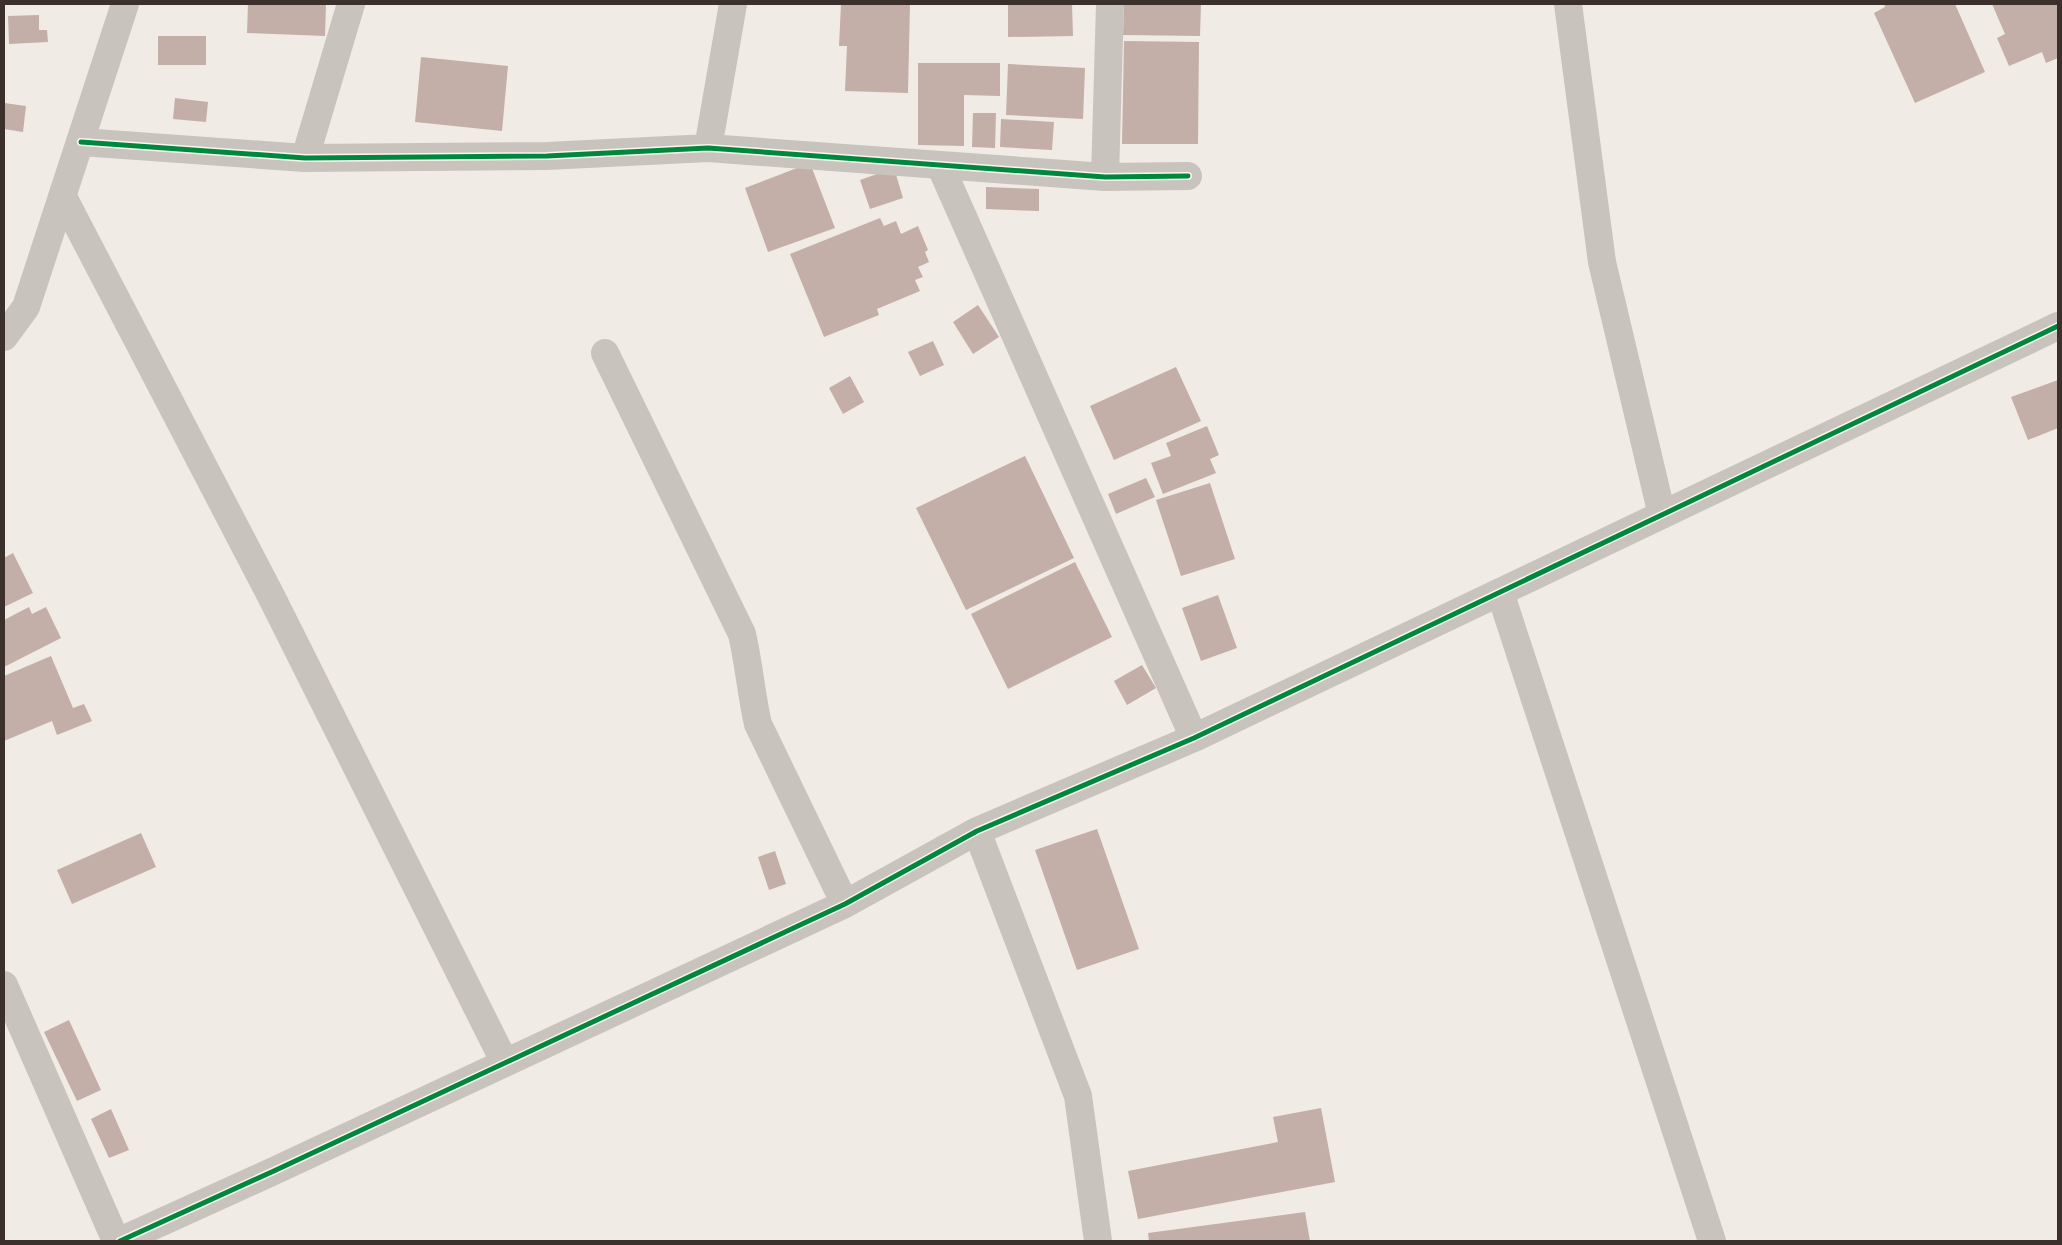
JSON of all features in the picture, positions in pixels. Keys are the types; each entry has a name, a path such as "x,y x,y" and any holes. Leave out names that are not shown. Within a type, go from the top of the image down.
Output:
{"street":[{"path":"4,337 26,307 125,4"},
{"path":"305,158 351,4"},
{"path":"708,148 733,4"},
{"path":"1104,177 1110,4"},
{"path":"1568,4 1602,262 1662,515"},
{"path":"81,142 305,158 547,156 708,148 1104,177 1188,176"},
{"path":"940,165 1194,738"},
{"path":"63,197 270,594 505,1063"},
{"path":"120,1241 845,904 977,831 1194,738 2058,326"},
{"path":"605,353 742,634 748,661 751,696 758,724 845,904"},
{"path":"1500,592 1712,1241"},
{"path":"977,831 1078,1096 1098,1241"},
{"path":"4,985 116,1241"}],"building":[{"path":"248,4 326,4 325,36 247,33"},
{"path":"841,4 910,4 908,93 845,91 847,46 839,46"},
{"path":"1008,4 1072,4 1073,36 1008,37"},
{"path":"1124,4 1201,4 1200,36 1123,35"},
{"path":"1884,4 1955,4 1985,72 1915,103 1874,13 1885,7"},
{"path":"1992,4 2058,4 2058,58 2046,63 2042,52 2009,66 1997,38 2005,34"},
{"path":"39,15 39,30 47,30 48,42 9,44 8,16"},
{"path":"158,36 206,36 206,65 158,65"},
{"path":"1124,41 1199,42 1198,144 1122,144"},
{"path":"421,57 508,66 502,131 415,122"},
{"path":"918,63 1000,63 1000,96 964,95 964,146 918,145"},
{"path":"1008,64 1085,68 1083,119 1006,115"},
{"path":"175,98 208,102 206,122 173,119"},
{"path":"4,103 26,106 23,132 4,129"},
{"path":"973,113 996,113 995,148 972,147"},
{"path":"1001,119 1054,122 1052,150 1000,147"},
{"path":"810,163 835,228 768,252 745,188"},
{"path":"894,168 903,198 870,209 860,180"},
{"path":"986,187 1039,189 1039,211 986,209"},
{"path":"880,218 884,226 896,221 901,234 918,226 928,250 925,252 929,262 918,267 923,277 915,280 920,291 877,309 879,315 824,337 790,254"},
{"path":"978,305 999,337 973,354 953,322"},
{"path":"933,341 944,365 920,376 908,352"},
{"path":"1176,367 1201,421 1114,460 1090,406"},
{"path":"850,376 864,402 843,414 829,388"},
{"path":"2058,380 2058,428 2028,440 2011,397"},
{"path":"1207,426 1219,455 1210,459 1216,473 1163,494 1151,463 1171,456 1166,443"},
{"path":"1025,456 1074,558 966,610 916,508"},
{"path":"1146,478 1155,497 1116,514 1108,494"},
{"path":"1210,483 1235,559 1181,576 1156,500"},
{"path":"13,553 33,593 4,607 4,558"},
{"path":"1075,562 1112,637 1008,689 971,614"},
{"path":"1218,595 1237,648 1201,661 1182,608"},
{"path":"29,607 32,614 46,607 61,638 4,667 4,620"},
{"path":"51,656 73,708 84,704 92,721 57,735 52,721 4,741 4,676"},
{"path":"1142,665 1156,688 1127,705 1114,681"},
{"path":"1097,829 1139,949 1077,970 1035,850"},
{"path":"141,833 156,867 72,904 57,870"},
{"path":"775,851 786,884 769,890 758,857"},
{"path":"69,1020 101,1090 77,1101 44,1032"},
{"path":"1321,1108 1335,1182 1138,1219 1128,1171 1278,1142 1273,1117"},
{"path":"111,1109 129,1150 109,1158 91,1119"},
{"path":"1305,1212 1310,1241 1149,1241 1148,1233"}],"cycle path":[{"path":"81,142 305,158 547,156 708,148 1105,177 1188,176"},
{"path":"120,1241 845,904 977,831 1194,738 2058,326"}]}
